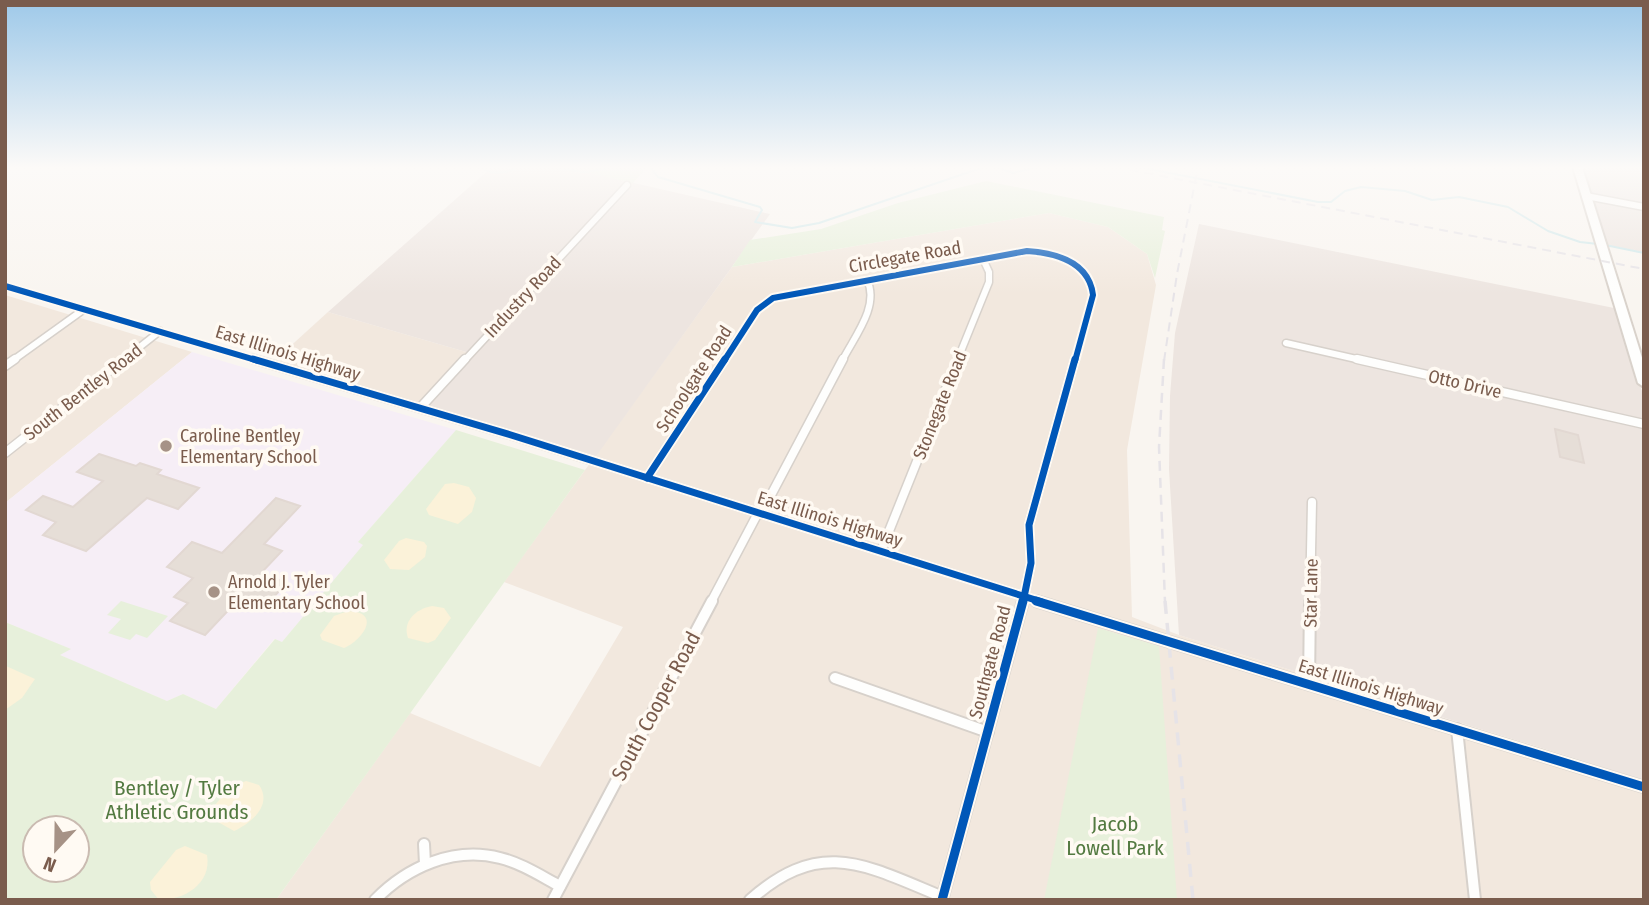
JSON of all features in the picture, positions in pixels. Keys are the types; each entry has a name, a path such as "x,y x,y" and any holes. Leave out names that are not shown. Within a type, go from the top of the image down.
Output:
{"main road":[{"path":"1590,209 1644,383"}],"street":[{"name":"Industry Road","path":"420,408 605,209"},
{"name":"Circlegate Road","path":"770,300 786,294 1019,252 1039,252 1065,258 1084,271"},
{"name":"Stonegate Road","path":"881,551 989,282 989,272 983,259"},
{"name":"Southgate Road","path":"942,898 1024,596 1031,564 1029,525 1093,295 1093,284 1084,271"},
{"name":"South Cooper Road","path":"553,900 871,305 873,292 867,280"},
{"name":"East Illinois Highway","path":"8,289 420,408 1644,788"},
{"name":"Schoolgate Road","path":"647,478 757,310 770,300"},
{"path":"5,366 83,310"},
{"name":"South Bentley Road","path":"5,453 160,331"},
{"name":"Otto Drive","path":"1286,343 1644,424"},
{"name":"Star Lane","path":"1309,684 1312,502"},
{"path":"835,678 988,732"},
{"path":"1457,729 1475,900"},
{"path":"424,844 425,864"},
{"path":"375,900 384,889 425,864 466,854 500,858 560,886"},
{"path":"750,900 770,880 791,868 813,861 842,860 869,867 942,898"}],"shaded area":[{"path":"444,209 749,209 770,214 594,459 424,407 473,354 328,312"},
{"path":"1595,209 1644,209 1644,253 1608,246"},
{"path":"1049,213 1108,227 1147,254 1156,285 1127,450 1132,617 1179,635 1644,780 1644,900 276,900 410,713 540,767 623,627 504,582 732,267"},
{"path":"1199,224 1614,308 1644,397 1644,780 1179,635 1169,469 1170,396 1175,333"},
{"path":"5,295 192,352 5,503"},
{"path":"328,312 473,354 424,407 273,362"},
{"path":"192,352 456,430 358,542 364,545 282,642 274,639 216,709 183,694 167,701 59,655 70,649 5,622 5,503"}],"green space":[{"path":"880,209 1126,209 1164,217 1162,230 1165,231 1155,278 1147,254 1108,227 1049,213 732,267 750,240 821,229"},
{"name":"Bentley / Tyler Athletic Grounds","path":"456,430 585,470 276,900 5,900 5,622 71,649 60,655 167,701 183,694 216,709 275,639 282,642 363,545 358,542"},
{"path":"121,601 168,616 147,638 136,634 130,640 108,633 121,619 107,615"},
{"name":"Jacob Lowell Park","path":"1098,628 1159,646 1177,900 1044,900"}],"sand":[{"path":"454,483 469,487 476,498 472,512 458,524 429,515 426,509 445,484"},
{"path":"406,538 424,542 427,546 425,557 409,570 390,569 384,560 399,541"},
{"path":"432,606 444,608 451,618 435,640 428,643 408,638 407,626 412,617"},
{"path":"348,611 364,616 367,621 363,633 344,648 322,640 320,635 334,616"},
{"path":"6,666 35,679 22,698 5,710"},
{"path":"246,781 259,785 263,792 262,806 253,818 234,831 211,818 210,811 230,787"},
{"path":"185,846 207,855 205,874 201,882 186,893 159,900 151,890 150,882 176,850"}],"building":[{"path":"1555,429 1578,435 1584,463 1560,457"},
{"name":"Caroline Bentley Elementary School","path":"99,454 136,466 140,463 161,470 157,474 199,488 178,509 147,498 86,551 43,535 56,522 26,510 43,496 73,507 103,481 77,472"},
{"name":"Arnold J. Tyler Elementary School","path":"276,498 300,506 264,544 282,551 261,573 287,583 262,609 238,600 205,635 170,621 188,603 174,597 193,578 167,567 192,542 222,553"}],"waterway":[{"path":"761,209 755,222 792,228 819,223 860,209"},
{"path":"1512,209 1548,231 1580,242 1598,244"},
{"path":"1605,245 1644,253"}],"railway":[{"path":"1164,361 1190,209"},
{"path":"1334,209 1644,269"},
{"path":"1164,359 1159,447 1165,602"},
{"path":"1165,601 1193,900"}],"cycle path":[{"path":"647,478 757,310 773,298 1027,251 1059,256 1080,267 1087,275 1092,284 1093,295 1029,525 1031,563 1028,583 942,900"},
{"path":"5,286 511,435 1170,643 1644,787"}],"place":[{"name":"Caroline Bentley Elementary School","path":"166,446"},
{"name":"Arnold J. Tyler Elementary School","path":"214,592"}]}
